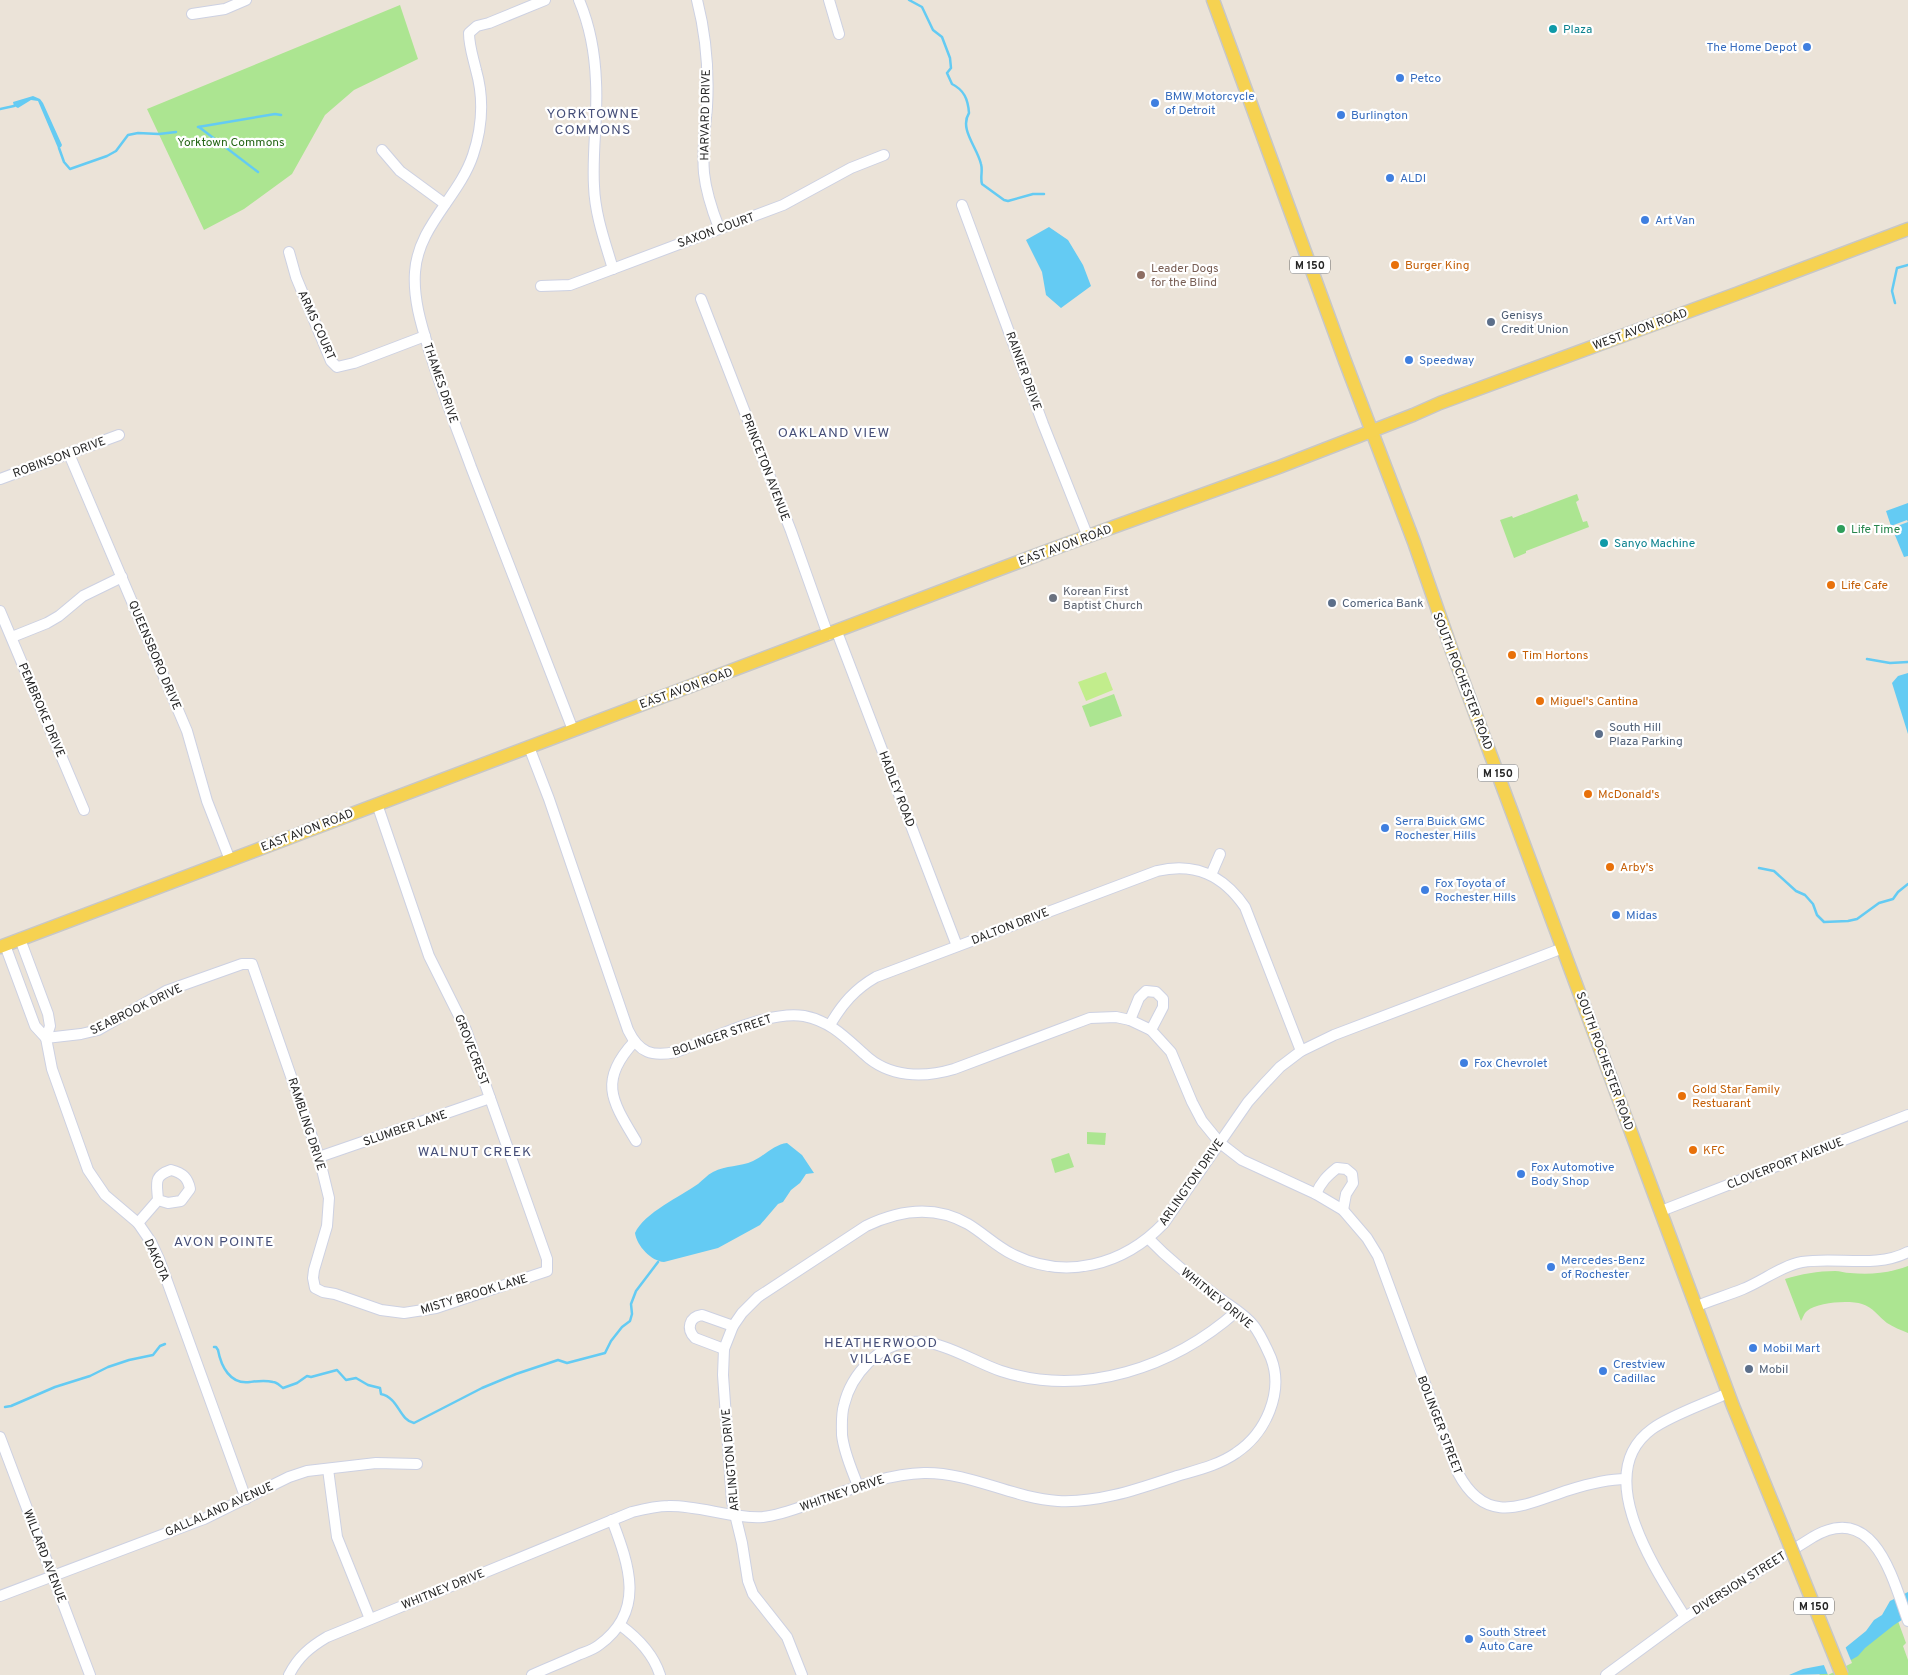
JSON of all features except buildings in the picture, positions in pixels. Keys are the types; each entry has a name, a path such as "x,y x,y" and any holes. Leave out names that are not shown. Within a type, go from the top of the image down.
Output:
{"main road":[{"name":"SOUTH ROCHESTER ROAD","path":"1213,0 1452,651 1728,1393 1842,1675"},
{"name":"WEST AVON ROAD","path":"1372,431 1440,403 1908,229"},
{"name":"EAST AVON ROAD","path":"3,946 572,730 1372,431"}],"street":[{"path":"192,14 225,9 246,0"},
{"name":"THAMES DRIVE","path":"545,0 477,26 469,33 469,43 480,91 480,124 473,156 462,180 431,225 421,244 415,270 415,291 425,336 442,392 572,730"},
{"path":"579,0 591,38 596,84 593,157 597,212 613,269"},
{"name":"HARVARD DRIVE","path":"697,0 706,43 708,82 704,172 710,204 719,228"},
{"path":"830,0 839,34"},
{"path":"382,150 400,171 445,204"},
{"name":"SAXON COURT","path":"540,286 570,285 783,205 851,168 884,155"},
{"name":"RAINIER DRIVE","path":"962,205 1043,424 1088,536"},
{"name":"ARMS COURT","path":"289,252 296,277 331,361 338,366 354,363 425,336"},
{"name":"PRINCETON AVENUE","path":"700,299 833,633"},
{"name":"ROBINSON DRIVE","path":"0,479 119,435"},
{"name":"QUEENSBORO DRIVE","path":"69,454 187,731 207,800 230,860"},
{"path":"12,637 47,623 59,616 82,596 122,578"},
{"name":"PEMBROKE DRIVE","path":"0,611 84,810"},
{"name":"HADLEY ROAD","path":"833,633 957,946"},
{"path":"529,747 634,1042 617,1063 613,1073 612,1085 615,1101 636,1141"},
{"name":"GROVECREST","path":"377,804 429,956 466,1030 547,1259 547,1271"},
{"path":"1210,875 1220,854"},
{"name":"DALTON DRIVE","path":"830,1025 852,993 876,977 1157,871 1170,868 1185,868 1210,875 1234,892 1245,907 1300,1050"},
{"name":"DAKOTA","path":"20,939 48,1014 50,1026 46,1038 52,1069 88,1170 105,1195 138,1223 152,1242 246,1499"},
{"name":"DAKOTA","path":"3,946 35,1026 46,1038"},
{"name":"ARLINGTON DRIVE","path":"802,1675 787,1637 753,1594 748,1581 732,1502 723,1375 724,1349 733,1326 742,1313 758,1297 866,1226 894,1214 922,1211 952,1217 968,1224 1011,1254 1045,1265 1075,1267 1109,1261 1129,1252 1149,1239 1173,1211 1264,1084 1300,1050 1334,1035 1563,948"},
{"name":"SEABROOK DRIVE","path":"46,1038 98,1030 166,991 242,964 252,964"},
{"name":"RAMBLING DRIVE","path":"252,964 319,1157 330,1198 323,1243 314,1270 315,1288"},
{"path":"1130,1020 1139,998 1146,991 1156,992 1163,999 1163,1007 1151,1030"},
{"name":"BOLINGER STREET","path":"634,1042 640,1048 652,1054 663,1055 676,1052 761,1020 776,1016 804,1016 830,1025 842,1033 874,1062 895,1071 924,1076 954,1069 1090,1018 1116,1017 1130,1020 1151,1030 1171,1052 1202,1122 1220,1143 1242,1160 1316,1194 1343,1210 1361,1231 1378,1256 1458,1473 1469,1490 1482,1501 1495,1506 1508,1508 1523,1507 1570,1490 1613,1479 1626,1479"},
{"name":"SLUMBER LANE","path":"319,1157 490,1098"},
{"name":"CLOVERPORT AVENUE","path":"1661,1211 1908,1115"},
{"path":"1316,1194 1321,1182 1327,1175 1336,1168 1346,1169 1352,1174 1352,1183 1346,1194 1343,1210"},
{"path":"138,1223 158,1200"},
{"name":"WHITNEY DRIVE","path":"288,1675 301,1656 313,1645 327,1637 632,1512 668,1506 761,1517 783,1513 858,1486 894,1476 927,1472 951,1475 1037,1498 1077,1501 1128,1492 1226,1460 1250,1442 1269,1413 1275,1394 1276,1377 1268,1352 1253,1325 1169,1260 1149,1239"},
{"path":"1697,1306 1742,1289 1794,1264 1817,1261 1867,1261 1889,1258 1908,1252"},
{"name":"MISTY BROOK LANE","path":"315,1288 381,1310 404,1313 436,1308 547,1271"},
{"path":"858,1486 845,1452 842,1438 844,1405 852,1384 861,1370 872,1360 897,1345 910,1342 933,1344 984,1365 1010,1374 1031,1378 1053,1380 1088,1379 1133,1371 1163,1360 1210,1333 1237,1311"},
{"path":"724,1349 695,1338 689,1329 689,1324 693,1318 702,1315 733,1326"},
{"name":"DIVERSION STREET","path":"1728,1393 1653,1428 1642,1437 1633,1451 1628,1464 1626,1479 1629,1504 1637,1528 1661,1577 1685,1617 1813,1537 1831,1529 1852,1530 1874,1543 1883,1556 1908,1621"},
{"name":"WILLARD AVENUE","path":"0,1437 90,1675"},
{"name":"GALLALAND AVENUE","path":"0,1596 204,1519 289,1477 307,1472 376,1463 416,1464"},
{"path":"328,1469 337,1537 370,1619"},
{"path":"532,1675 598,1646 620,1625 628,1600 630,1579 624,1552 612,1520"},
{"path":"1606,1675 1685,1617"},
{"path":"620,1625 645,1647 653,1658 660,1675"}],"green space":[{"name":"Yorktown Commons","path":"400,5 418,59 354,90 325,115 292,174 244,209 204,230 147,109"},
{"path":"1577,494 1579,500 1576,502 1583,522 1587,521 1589,527 1526,551 1526,553 1514,558 1500,520 1512,516 1513,518"},
{"path":"1106,672 1113,690 1086,701 1078,682"},
{"path":"1114,694 1122,716 1090,727 1082,706"},
{"path":"1087,1132 1106,1133 1105,1145 1087,1144"},
{"path":"1069,1153 1074,1167 1055,1173 1051,1159"},
{"path":"1908,1266 1908,1333 1887,1323 1869,1307 1856,1303 1842,1302 1818,1306 1806,1312 1801,1321 1785,1279 1803,1274 1837,1271 1865,1274 1880,1273"},
{"path":"1894,1610 1906,1643 1903,1646 1908,1660 1908,1675 1819,1675"}],"water":[{"path":"33,96 40,99 43,103 62,145 61,147 58,148 38,101 31,100 18,108 14,106 13,102"},
{"path":"1049,227 1068,240 1083,265 1091,286 1061,308 1046,295 1042,272 1026,240"},
{"path":"1908,503 1908,522 1907,520 1891,526 1886,511"},
{"path":"1908,522 1908,556 1904,557 1892,528"},
{"path":"1908,673 1908,734 1892,683 1898,676"},
{"path":"787,1143 802,1155 814,1173 806,1174 783,1202 778,1204 760,1225 718,1248 664,1262 654,1259 642,1248 635,1233 654,1212 698,1184 713,1172 753,1161 778,1146"},
{"path":"1908,1592 1908,1616 1865,1648 1858,1656 1827,1674 1789,1675 1803,1669 1824,1665 1866,1631 1874,1620 1882,1615 1890,1601"}],"pier":[{"path":"1845,1646 1852,1663 1828,1675 1823,1663"}],"waterway":[{"path":"909,0 922,7 933,30 942,37 950,58 951,68 947,73 952,84 965,95 968,103 967,132 981,164 982,184 1008,201 1033,194 1044,194"},
{"path":"0,109 14,106"},
{"path":"198,127 275,114 281,115"},
{"path":"199,127 258,172"},
{"path":"59,148 64,162 70,169 116,151 128,135 176,132"},
{"path":"1895,303 1892,291 1897,268 1908,265"},
{"path":"1867,659 1890,663 1908,662"},
{"path":"1759,868 1774,871 1796,891 1805,895 1813,904 1817,915 1824,922 1857,919 1879,903 1893,899 1908,884"},
{"path":"214,1347 218,1350 224,1368 237,1381 270,1381 283,1388 297,1383 307,1376 311,1377 337,1370 346,1380 356,1378 368,1385 380,1388 381,1394 392,1400 405,1418 414,1423 482,1388 516,1374 558,1360 567,1363 605,1353 611,1341 622,1327 630,1321 632,1314 631,1304 636,1291 658,1262"},
{"path":"5,1407 55,1387 90,1376 108,1367 153,1355 160,1346 165,1344"}],"place":[{"name":"Plaza","path":"1553,29"},
{"name":"The Home Depot","path":"1807,47"},
{"name":"Petco","path":"1400,78"},
{"name":"BMW Motorcycle of Detroit","path":"1155,103"},
{"name":"Burlington","path":"1341,115"},
{"name":"ALDI","path":"1390,178"},
{"name":"Art Van","path":"1645,220"},
{"name":"Burger King","path":"1395,265"},
{"name":"Leader Dogs for the Blind","path":"1141,275"},
{"name":"Genisys Credit Union","path":"1491,322"},
{"name":"Speedway","path":"1409,360"},
{"name":"Life Time","path":"1841,529"},
{"name":"Sanyo Machine","path":"1604,543"},
{"name":"Life Cafe","path":"1831,585"},
{"name":"Korean First Baptist Church","path":"1053,598"},
{"name":"Comerica Bank","path":"1332,603"},
{"name":"Tim Hortons","path":"1512,655"},
{"name":"Miguel's Cantina","path":"1540,701"},
{"name":"South Hill Plaza Parking","path":"1599,734"},
{"name":"McDonald's","path":"1588,794"},
{"name":"Serra Buick GMC Rochester Hills","path":"1385,828"},
{"name":"Arby's","path":"1610,867"},
{"name":"Fox Toyota of Rochester Hills","path":"1425,890"},
{"name":"Midas","path":"1616,915"},
{"name":"Fox Chevrolet","path":"1464,1063"},
{"name":"Gold Star Family Restuarant","path":"1682,1096"},
{"name":"KFC","path":"1693,1150"},
{"name":"Fox Automotive Body Shop","path":"1521,1174"},
{"name":"Mercedes-Benz of Rochester","path":"1551,1267"},
{"name":"Mobil Mart","path":"1753,1348"},
{"name":"Mobil","path":"1749,1369"},
{"name":"Crestview Cadillac","path":"1603,1371"},
{"name":"South Street Auto Care","path":"1469,1639"}],"district":[{"name":"YORKTOWNE COMMONS","path":"593,122"},
{"name":"OAKLAND VIEW","path":"834,432"},
{"name":"WALNUT CREEK","path":"475,1151"},
{"name":"AVON POINTE","path":"224,1241"},
{"name":"HEATHERWOOD VILLAGE","path":"881,1350"}]}
